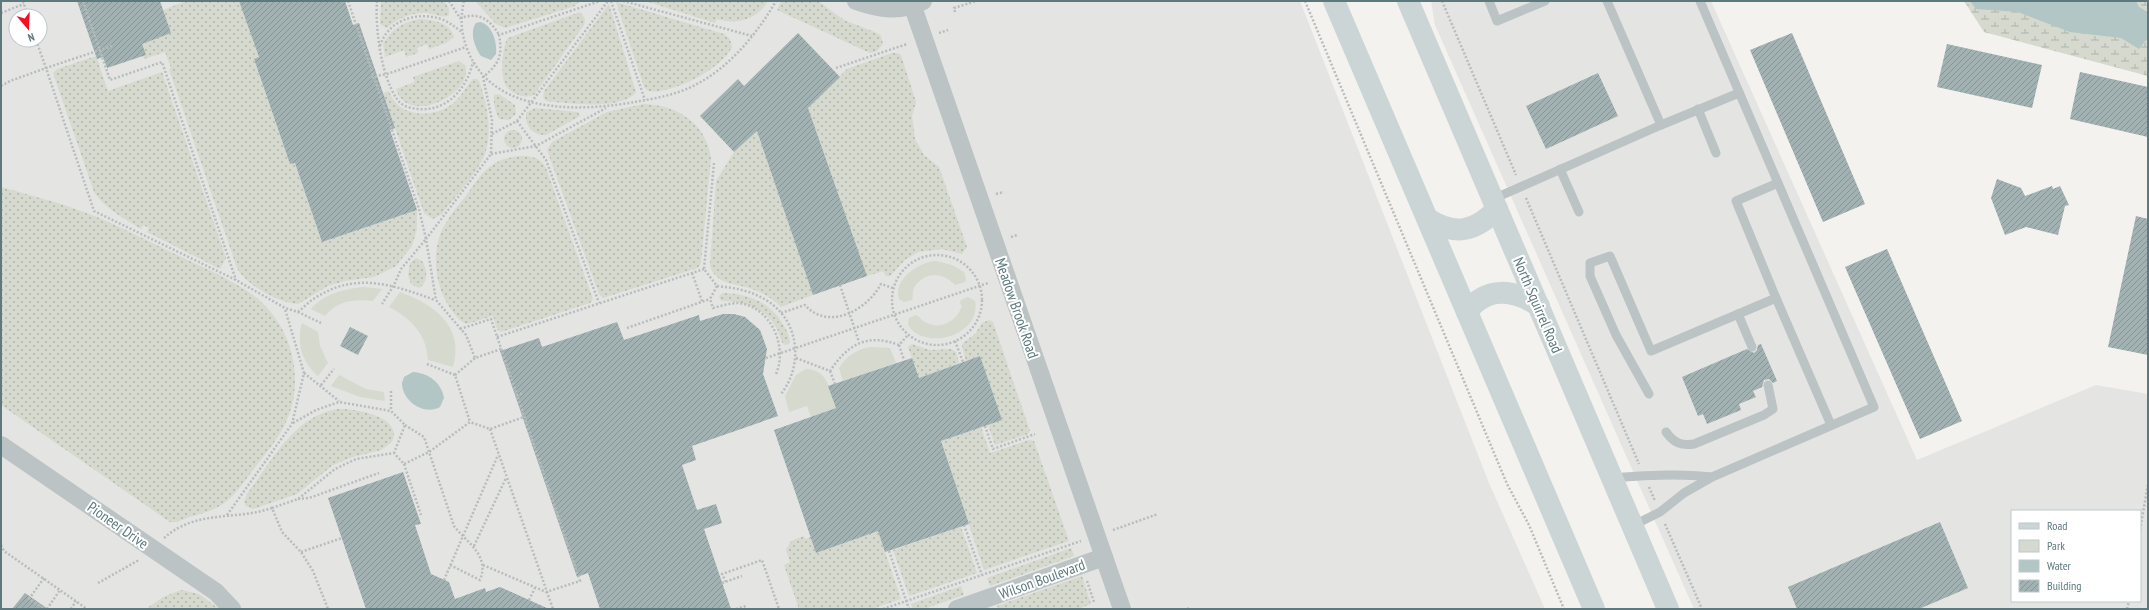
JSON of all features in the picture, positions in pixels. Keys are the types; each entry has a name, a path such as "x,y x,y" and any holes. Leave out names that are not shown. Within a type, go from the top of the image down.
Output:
{"main road":[{"path":"1334,1 1594,609"},
{"name":"North Squirrel Road","path":"1408,1 1668,609"},
{"path":"1428,219 1438,226 1462,230 1473,228 1483,223 1495,204"},
{"path":"1467,312 1480,298 1496,292 1519,295 1539,306"}],"street":[{"path":"856,1 874,8 896,10 918,4"},
{"name":"Meadow Brook Road","path":"918,4 1104,557 1118,608"},
{"name":"Pioneer Drive","path":"1,445 216,592 232,609"},
{"name":"Wilson Boulevard","path":"957,609 1104,557"}],"lane":[{"path":"1489,1 1497,21 1545,1"},
{"path":"1607,1 1661,125"},
{"path":"1632,526 1660,512 1684,493 1712,477 1874,407 1700,1"},
{"path":"1495,204 1521,186 1698,109 1739,93"},
{"path":"1698,109 1716,153"},
{"path":"1560,169 1579,212"},
{"path":"1778,183 1736,201 1831,425"},
{"path":"1649,394 1616,335 1590,276 1590,263 1610,256 1651,351 1776,298"},
{"path":"1738,314 1752,347"},
{"path":"1666,432 1673,441 1683,445 1694,444 1764,415 1773,409 1768,385"},
{"path":"1612,478 1644,475 1690,474 1712,477"}],"path":[{"path":"83,1 110,80 162,62 236,280"},
{"path":"348,1 419,209 426,239 436,300 466,335 475,358"},
{"path":"377,1 376,22 379,48 396,98 401,104 412,108 425,109 440,106 453,98 470,76 473,62"},
{"path":"449,1 460,18"},
{"path":"382,304 394,285 401,269 491,154 492,134 489,102 483,77 473,62 466,47 462,32 460,18 464,1"},
{"path":"499,35 600,1"},
{"path":"492,134 517,121 608,1"},
{"path":"611,1 645,100"},
{"path":"623,1 752,36"},
{"path":"483,77 516,97 531,103 580,108 608,107 664,96 695,86 721,69 752,36 776,1"},
{"path":"955,12 954,8 976,1"},
{"path":"1305,1 1507,484 1528,525 1564,609"},
{"path":"1442,1 1702,609"},
{"path":"1,13 24,3"},
{"path":"460,18 478,15 484,18 495,28 499,35 501,43 498,62 483,77"},
{"path":"379,48 382,39 396,24 416,16 442,20 462,32"},
{"path":"1,86 10,81 46,68 112,46"},
{"path":"836,68 901,46"},
{"path":"373,77 387,74 466,47"},
{"path":"39,48 94,211 236,280 285,308 298,312 321,323"},
{"path":"491,154 536,146 608,107"},
{"path":"517,121 546,160 599,303"},
{"path":"714,163 704,269 717,286 748,291 769,302 781,313 791,331 796,348 796,358 791,377 781,394"},
{"path":"936,254 955,258 963,262 973,273 980,285 982,300 980,314 973,327 955,341 946,344 926,344 908,334 900,325 894,314 892,301 893,288 897,279 909,264 917,259 936,254"},
{"path":"497,337 704,269"},
{"path":"692,273 702,301"},
{"path":"298,312 319,295 333,289 369,282 394,285 436,300"},
{"path":"766,358 988,283"},
{"path":"781,313 805,305 821,315 835,316 850,314 870,300 881,284 893,288"},
{"path":"840,285 859,342"},
{"path":"717,286 710,299 713,308 739,303 765,316 776,332 781,354 776,374"},
{"path":"627,328 710,299"},
{"path":"227,515 292,424 304,373 285,308"},
{"path":"460,329 491,319 580,581 546,592 483,565"},
{"path":"898,345 908,334"},
{"path":"830,371 843,353 859,342 880,340 898,345"},
{"path":"955,341 962,362"},
{"path":"898,345 904,360"},
{"path":"455,376 475,358 501,349"},
{"path":"796,358 830,371 835,384"},
{"path":"427,364 455,376 470,422"},
{"path":"321,385 334,369"},
{"path":"304,373 321,385 340,402"},
{"path":"391,392 391,411"},
{"path":"517,395 523,393"},
{"path":"292,424 316,410 340,402 391,411 405,425 424,437 454,526 462,537 474,546 483,565 480,580 450,565"},
{"path":"470,422 490,429 524,417"},
{"path":"404,464 429,452 470,422"},
{"path":"394,453 405,425"},
{"path":"985,426 993,449 1035,434"},
{"path":"490,429 553,609"},
{"path":"394,453 404,464 421,515"},
{"path":"298,499 335,469 356,460 394,453"},
{"path":"444,580 498,455"},
{"path":"161,540 174,529 192,521 227,515 258,513 298,499 309,498 379,473"},
{"path":"474,546 506,477"},
{"path":"2141,524 2148,484"},
{"path":"272,508 282,532 301,552 313,571 328,609"},
{"path":"1107,532 1158,514"},
{"path":"964,525 982,575"},
{"path":"301,552 342,538"},
{"path":"883,609 1074,543"},
{"path":"1,545 2,550 87,609"},
{"path":"889,551 909,609"},
{"path":"98,583 143,558"},
{"path":"742,576 724,583 722,574 762,560 779,609"},
{"path":"1085,577 1094,602"},
{"path":"44,578 29,599 46,609 60,590"},
{"path":"529,600 535,588"},
{"path":"71,609 76,601"},
{"path":"35,609 38,605"},
{"path":"736,609 746,606"}],"shaded area":[{"path":"1,1 1300,1 1489,483 1545,609 1,609"},
{"path":"1431,1 1711,1 1917,460 2096,385 2148,394 2148,609 1694,609 1435,25"}],"green space":[{"path":"186,1 239,1 259,57 254,60 290,164 295,163 322,242 417,210 417,229 412,246 396,266 374,277 345,281 328,286 298,304 273,297 255,287 241,274 237,268 169,69 171,68 165,52 144,59 139,44 171,33 163,10"},
{"path":"381,1 444,1 449,8 449,15 442,16 428,13 411,14 401,18 387,28 380,24"},
{"path":"475,1 580,1 575,6 505,28 496,24"},
{"path":"645,1 768,1 758,13 752,17 739,21 724,21 717,19 715,23"},
{"path":"781,1 818,1 844,20 877,33 881,36 883,44 877,51 870,53 777,10"},
{"path":"1964,1 2148,1 2148,76 1984,32"},
{"path":"616,2 724,34 730,39 732,47 718,64 695,79 669,89 648,91 644,87"},
{"path":"609,4 636,92 629,98 619,102 607,104 580,104 546,101 543,97 544,91"},
{"path":"580,12 585,19 584,25 534,95 523,96 513,93 504,82 502,69 504,48 508,38"},
{"path":"420,19 435,21 445,25 452,32 454,37 446,43 429,49 427,44 417,48 418,53 406,57 404,50 385,57 383,44 390,34 403,24"},
{"path":"892,53 901,55 916,102 912,116 915,139 924,155 939,167 967,247 962,254 942,249 918,252 905,260 890,276 886,276 883,271 867,276 808,108 847,69"},
{"path":"96,56 108,91 162,72 226,258 220,269 147,232 149,228 143,225 141,229 109,208 94,192 53,73 57,69"},
{"path":"459,61 465,65 465,76 460,86 450,95 438,102 425,106 413,105 403,100 396,89 415,82 413,77"},
{"path":"473,79 477,79 479,81 487,108 489,136 485,154 477,169 459,193 442,214 433,219 424,213 383,93 389,91 393,100 407,111 425,114 451,105"},
{"path":"499,94 515,105 516,114 509,120 499,119 496,113 494,95"},
{"path":"644,104 668,108 679,113 697,126 708,146 711,158 701,263 698,268 603,298 599,294 547,150 552,142 607,112"},
{"path":"534,108 578,112 580,116 546,135 541,135 533,132 528,126 526,113"},
{"path":"513,130 519,133 522,139 519,145 513,148 507,145 504,139 507,133"},
{"path":"757,131 813,295 781,307 769,297 759,292 723,281 715,275 710,265 716,181 734,152"},
{"path":"528,156 538,159 544,164 593,299 590,303 501,332 497,329 493,316 467,324 457,318 440,289 436,267 437,246 444,226 454,210 482,174 488,168 501,160"},
{"path":"1,187 55,202 99,218 214,272 253,295 267,308 278,323 287,339 295,375 294,393 290,411 283,428 269,450 234,494 221,505 204,513 179,521 170,522 1,405"},
{"path":"416,258 422,261 426,272 424,283 419,288 411,284 408,275 410,263"},
{"path":"936,261 952,265 964,272 966,279 965,282 955,285 946,278 931,275 925,277 915,286 912,300 904,302 899,299 898,292 904,278 915,268 929,262"},
{"path":"363,287 382,289 373,301 359,300 346,302 335,307 325,316 311,309 316,304 334,293"},
{"path":"400,292 424,303 435,310 444,319 455,340 456,353 453,367 428,360 425,343 416,328 404,316 389,307"},
{"path":"723,293 732,293 750,297 766,305 779,318 784,326 789,337 789,344 783,344 777,329 761,311 738,302 721,301 719,296"},
{"path":"968,297 975,301 975,313 970,323 961,331 950,336 939,338 927,337 916,333 908,325 909,318 916,315 931,325 942,325 948,323 957,316 960,311 962,305 960,304 961,300"},
{"path":"989,320 993,322 1030,431 1028,434 995,445 988,425 980,356 966,361 962,347 963,343 975,334 982,323"},
{"path":"302,323 318,332 320,346 328,363 318,376 308,365 302,352 300,345 300,330"},
{"path":"912,344 930,350 951,349 956,352 959,363 919,378 908,347"},
{"path":"872,347 890,348 896,363 843,381 839,368 845,360 853,353"},
{"path":"806,369 813,370 824,377 830,388 836,408 811,417 807,406 789,412 785,396 796,375"},
{"path":"339,375 366,389 384,392 385,401 360,397 331,386"},
{"path":"337,409 365,412 384,420 391,426 394,433 392,442 381,450 353,457 333,465 297,494 253,509 246,506 244,502 247,494 285,442 308,421"},
{"path":"981,427 990,453 1029,440 1034,441 1069,541 984,570 941,441"},
{"path":"961,527 977,573 909,596 893,550"},
{"path":"878,531 901,599 872,609 799,609 784,565 790,562 786,550 791,541 804,536 805,539 811,537 816,553"},
{"path":"1071,548 1074,556 990,586 987,578"},
{"path":"1082,576 1091,604 1078,609 998,609 997,606"},
{"path":"961,586 964,595 924,609 913,609 911,604"},
{"path":"181,590 199,594 219,609 146,609 163,597"}],"water":[{"path":"1970,1 2136,1 2139,7 2148,12 2148,38 2139,49 2121,38 2070,32 2018,12 1976,9"},
{"path":"480,22 488,27 495,40 496,54 491,60 481,56 475,44 473,31 476,23"},
{"path":"413,372 429,376 437,383 444,398 440,407 427,410 415,405 406,396 402,383 404,377"}],"building":[{"path":"77,1 160,1 171,33 142,44 146,55 107,68 103,57 97,59"},
{"path":"239,1 345,1 353,25 359,23 395,128 390,130 417,210 322,242 295,163 290,164 254,59 259,57"},
{"path":"798,33 840,77 808,108 867,276 813,295 757,131 734,152 700,116 738,79 744,86"},
{"path":"1792,33 1865,204 1823,222 1750,50"},
{"path":"1947,44 2042,65 2032,108 1937,87"},
{"path":"2080,72 2148,87 2148,137 2070,119"},
{"path":"1598,73 1618,116 1546,149 1526,106"},
{"path":"1997,179 2021,188 2025,196 2052,186 2053,189 2060,186 2069,205 2065,206 2058,235 2026,227 2005,235 1991,198"},
{"path":"2136,216 2148,219 2148,355 2108,347"},
{"path":"1887,249 1962,421 1920,439 1845,267"},
{"path":"723,314 734,314 745,317 760,330 767,349 763,374 778,416 692,446 696,460 682,465 697,510 716,504 722,523 704,529 731,609 600,609 588,573 577,577 500,351 539,338 542,347 617,322 624,340 699,315 700,321"},
{"path":"350,327 368,336 358,355 340,346"},
{"path":"1761,344 1777,381 1773,383 1769,379 1764,380 1762,387 1753,391 1756,397 1739,404 1741,410 1707,424 1703,414 1698,416 1682,377 1747,349 1754,353 1757,350 1758,345"},
{"path":"980,356 1002,420 941,441 969,524 885,552 878,531 816,553 774,430 836,408 828,386 912,358 919,378"},
{"path":"403,472 421,524 415,525 431,574 449,582 455,599 485,588 486,592 500,587 549,609 366,609 328,498"},
{"path":"1940,522 1968,588 1919,609 1797,609 1788,587"},
{"path":"25,593 48,609 12,609"}]}
